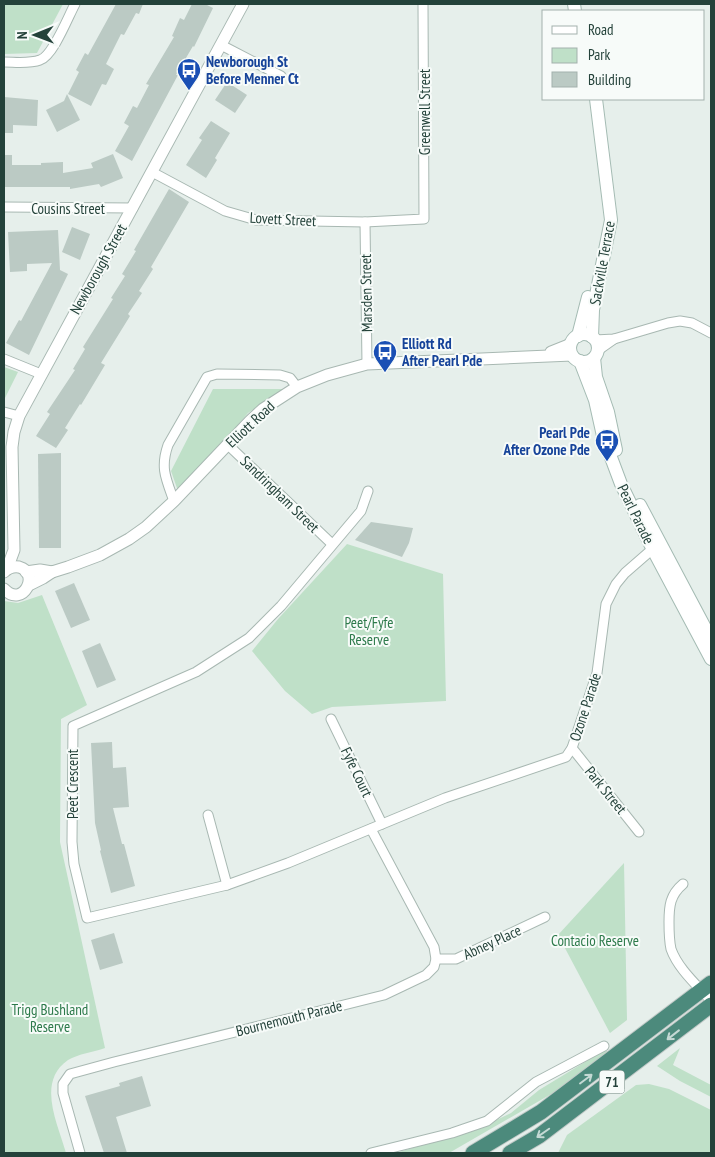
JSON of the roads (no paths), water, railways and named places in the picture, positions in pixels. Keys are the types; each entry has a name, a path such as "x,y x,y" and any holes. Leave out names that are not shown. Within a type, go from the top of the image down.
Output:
{"highway":[{"name":"71","path":"472,1153 541,1112 708,992"},
{"name":"71","path":"510,1153 540,1136 711,1006"}],"main road":[{"path":"575,349 603,222 587,100"},
{"name":"Sackville Terrace","path":"594,347 593,310 611,220 596,100"},
{"path":"586,335 594,347 587,362 575,349 586,335"},
{"name":"Pearl Parade","path":"594,347 596,377 608,412 618,456 656,545 711,639"},
{"name":"Pearl Parade","path":"575,349 596,400 603,436 612,462 656,545 711,659"}],"street":[{"path":"4,62 42,60 51,50 75,4"},
{"name":"Newborough Street","path":"5,571 14,550 12,447 19,416 243,4"},
{"name":"Greenwell Street","path":"423,4 424,219"},
{"path":"221,45 281,76"},
{"name":"Lovett Street","path":"152,172 225,211 256,220 365,222 424,219"},
{"name":"Cousins Street","path":"4,208 133,208"},
{"name":"Marsden Street","path":"365,222 366,364"},
{"path":"594,347 614,339 680,321 692,323 711,333"},
{"name":"Elliott Road","path":"4,589 11,594 18,595 23,593 29,585 52,572 100,555 129,539 146,527 174,501 263,409 297,386 366,364 545,355 575,349"},
{"path":"4,359 41,374"},
{"path":"174,501 163,467 164,457 168,445 207,377 217,374 280,375 290,378 297,386"},
{"path":"4,412 19,416"},
{"name":"Sandringham Street","path":"228,444 332,544"},
{"name":"Peet Crescent","path":"368,491 362,511 281,606 249,638 196,672 73,726 72,842 74,864 87,918 227,885 288,863 382,824"},
{"name":"Ozone Parade","path":"382,824 445,798 566,757 572,748 597,673 606,604 616,584 625,572 656,545"},
{"name":"Newborough Street","path":"14,550 24,570"},
{"name":"Elliott Road","path":"5,571 13,566 24,570 52,572"},
{"path":"24,570 29,576 29,585"},
{"name":"Fyfe Court","path":"332,719 382,824"},
{"name":"Park Street","path":"572,748 639,832"},
{"path":"208,815 227,885"},
{"path":"371,829 434,947 436,959"},
{"path":"683,884 676,890 670,901 669,941 677,961 708,992"},
{"name":"Abney Place","path":"436,959 456,959 546,917"},
{"name":"Bournemouth Parade","path":"80,1153 63,1093 64,1084 70,1074 384,995 426,974 434,967 436,959"},
{"path":"371,1153 452,1133 487,1120 536,1082 604,1046"}],"place":[{"name":"Newborough St Before Menner Ct","path":"189,91"},
{"name":"Elliott Rd After Pearl Pde","path":"385,373"},
{"name":"Pearl Pde After Ozone Pde","path":"607,462"}],"park label":[{"name":"Peet/Fyfe Reserve","path":"369,630"},
{"name":"Contacio Reserve","path":"595,940"},
{"name":"Trigg Bushland Reserve","path":"50,1018"}]}
